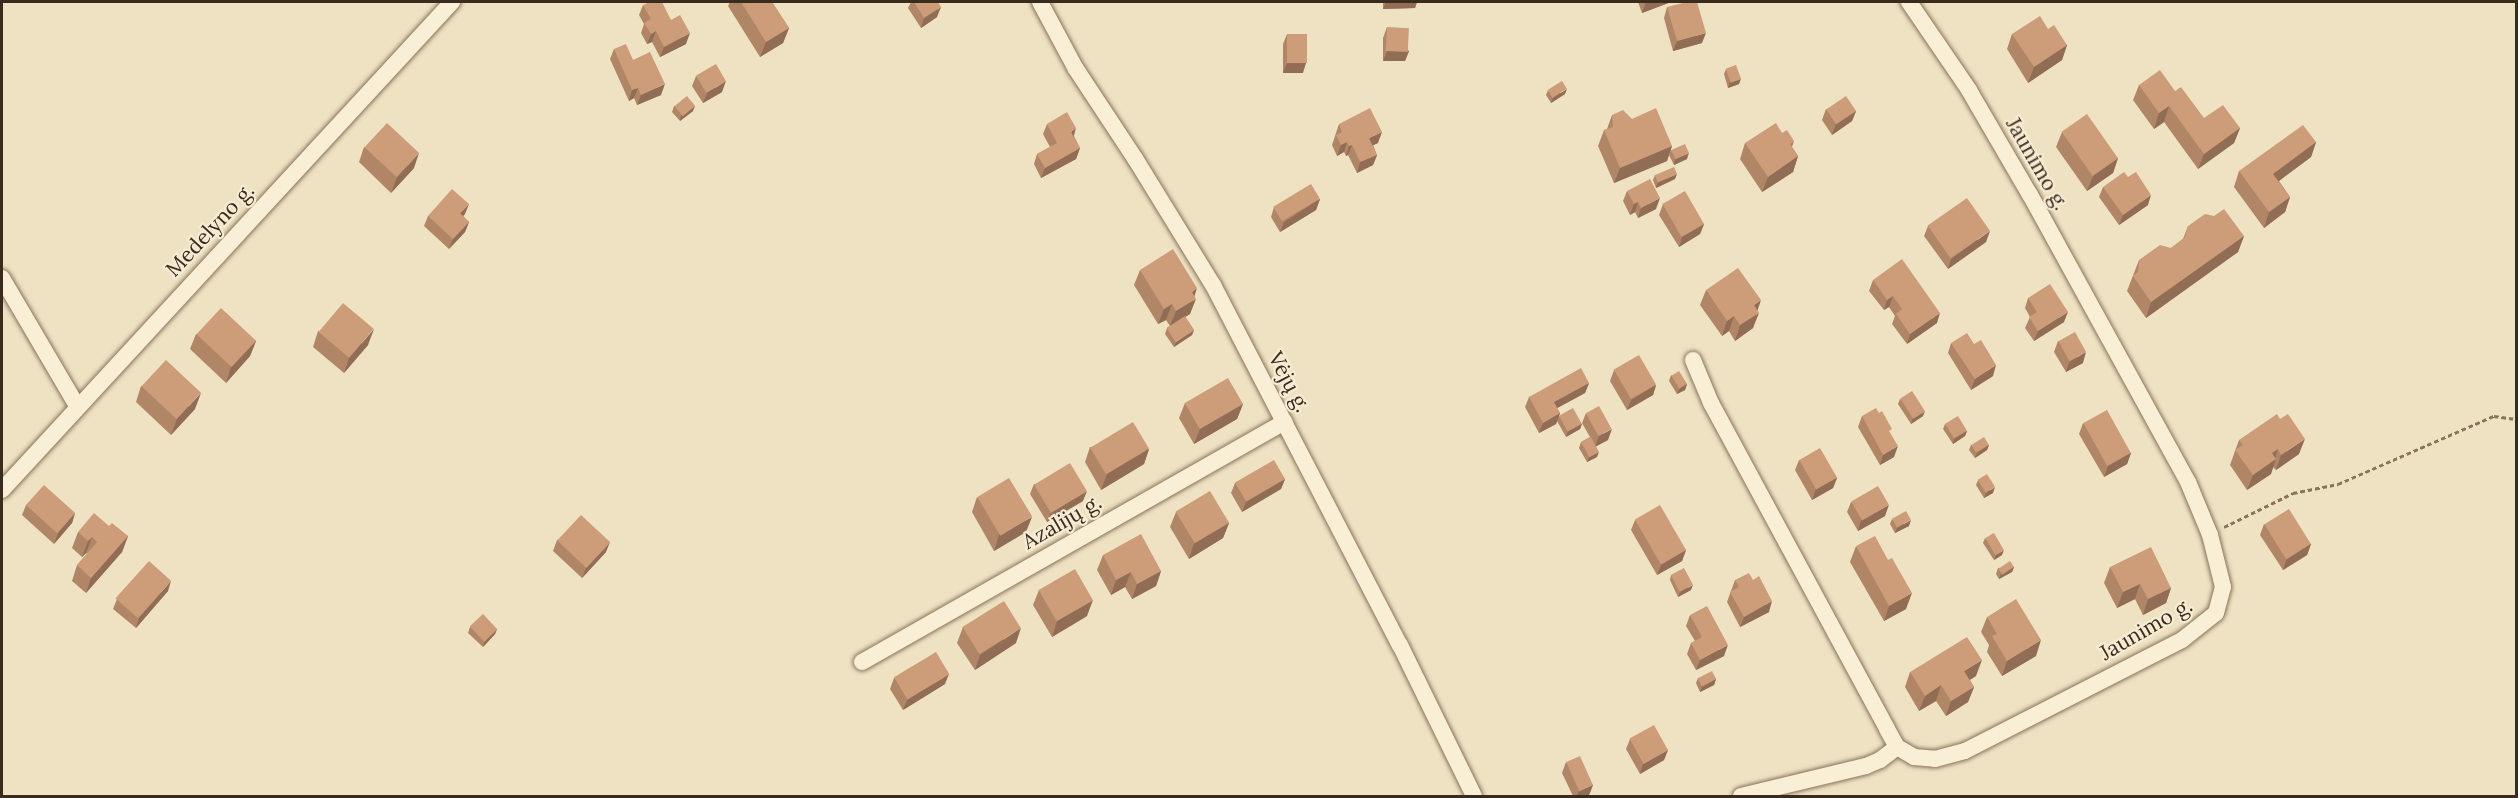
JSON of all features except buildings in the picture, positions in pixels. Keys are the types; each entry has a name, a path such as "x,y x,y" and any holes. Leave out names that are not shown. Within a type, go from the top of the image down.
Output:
{"street":[{"name":"Medelyno g.","path":"2,490 77,406 452,2"},
{"name":"Vėjų g.","path":"1040,2 1076,69 1136,160 1213,285 1400,645 1474,796"},
{"name":"Jaunimo g.","path":"1897,747 1914,757 1935,759 1965,751 2182,640 2216,613 2223,586 2210,535 2188,482 2042,216 1969,90 1909,2"},
{"path":"2,278 77,406"},
{"path":"1694,360 1711,403 1897,747 1880,760 1866,766 1741,796"},
{"name":"Azalijų g.","path":"862,662 1285,422"}],"path":[{"path":"2210,535 2245,515 2293,493 2338,484 2494,416 2517,419"}]}
